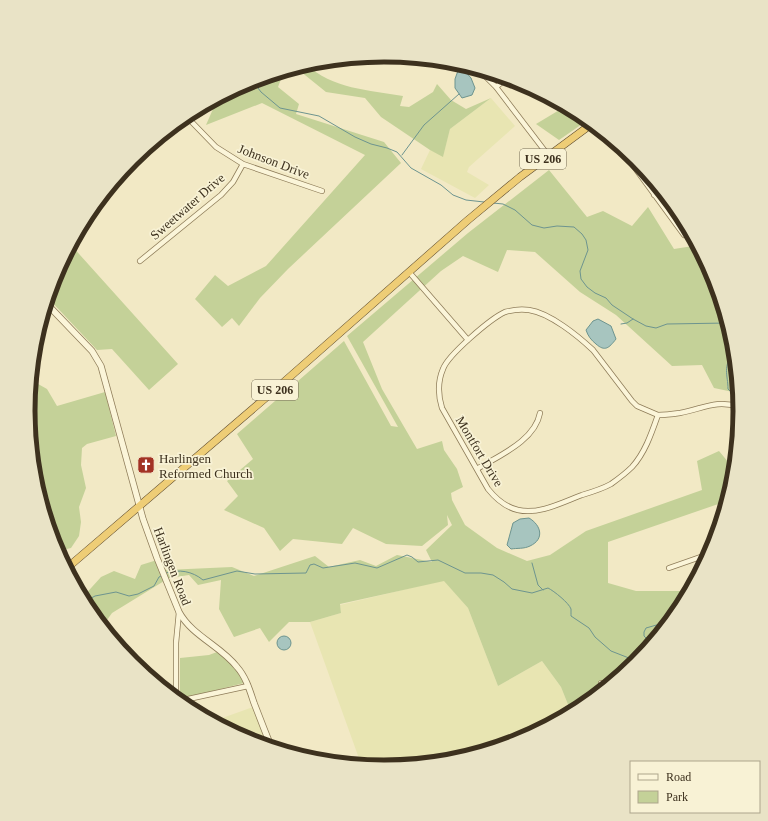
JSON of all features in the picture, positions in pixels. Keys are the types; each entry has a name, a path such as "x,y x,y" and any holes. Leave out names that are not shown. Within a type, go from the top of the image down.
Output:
{"highway":[{"name":"US 206","path":"71,565 276,389 496,196 548,155 587,127"}],"street":[{"path":"486,77 496,87 548,155"},
{"path":"496,87 502,82"},
{"name":"Johnson Drive","path":"190,120 216,147 243,164 322,192"},
{"name":"Sweetwater Drive","path":"140,261 221,195 233,182 243,164"},
{"path":"636,169 684,235"},
{"path":"409,272 468,340"},
{"name":"Harlingen Road","path":"51,308 92,352 101,366 139,506 165,580 182,618 190,627 237,666 248,686 269,740"},
{"name":"Montfort Drive","path":"658,415 641,454 632,467 619,478 606,487 548,508 524,511 511,508 493,495 442,408 438,395 439,380 443,369 454,353 497,317 505,312 528,310 538,312 554,320 593,350 637,406 658,415 681,413 717,404 733,405"},
{"path":"477,469 515,447 530,433 540,413"},
{"path":"669,568 700,557"},
{"path":"176,690 176,643 179,612"},
{"path":"188,699 248,686"}],"shaded area":[{"path":"491,98 515,126 469,167 467,172 489,185 475,198 421,169 430,150 443,156 450,129"},
{"path":"444,580 468,608 498,686 542,661 561,687 569,707 538,724 518,733 474,748 430,757 384,760 359,759 310,622 341,613 340,605"},
{"path":"253,707 265,739 250,733 220,719"}],"green space":[{"path":"312,69 327,79 339,84 364,90 403,96 400,106 409,107 433,92 437,84 451,100 466,109 491,98 450,129 443,157 381,117 365,98 326,92 301,72"},
{"path":"282,77 278,87 299,104 296,114 384,142 401,163 288,269 260,298 239,326 232,318 222,327 195,299 215,275 228,286 266,266 365,155 262,103 206,125 213,109 230,97"},
{"path":"560,109 583,124 559,140 536,124"},
{"path":"549,170 587,217 603,211 632,226 648,207 674,249 692,246 706,277 721,320 730,365 732,392 714,388 702,365 672,366 616,315 580,292 535,252 507,250 498,272 463,256 441,271 363,342 382,389 417,449 442,441 444,450 457,469 463,487 451,493 452,500 465,525 497,548 527,561 550,555 586,531 702,490 697,461 719,451 729,463 720,503 608,542 608,583 636,591 682,591 661,623 631,657 614,673 569,707 561,687 542,661 498,686 468,608 444,581 340,604 341,613 310,622 289,622 269,642 260,628 234,637 219,609 221,580 198,585 189,575 169,578 112,613 107,620 108,625 87,593 101,577 114,571 135,579 141,565 157,560 166,570 232,567 254,576 315,556 329,567 360,560 376,566 397,555 432,562 426,550 452,525 447,515 448,525 422,546 386,544 353,528 342,544 293,539 280,551 264,528 224,510 238,496 227,481 253,459 237,434 344,341 391,426 398,427 347,336 468,233"},
{"path":"645,179 661,198 686,237"},
{"path":"75,249 178,364 149,390 112,349 97,350 52,303"},
{"path":"36,383 47,389 57,406 105,392 116,436 87,444 82,448 81,465 86,488 79,507 81,522 79,536 71,548 64,550 62,544 47,501 42,479 36,433"},
{"path":"217,652 233,665 244,683 186,698 180,693 180,658 209,655"}],"water":[{"path":"458,69 465,71 471,78 475,88 472,95 462,98 455,88 455,79"},
{"path":"598,319 611,326 616,339 607,348 602,348 594,342 586,330 593,321"},
{"path":"529,518 539,528 540,532 538,540 528,547 511,549 507,545 513,523 520,519"},
{"path":"284,636 289,638 291,643 289,648 284,650 279,648 277,643 279,638"}],"waterway":[{"path":"256,86 261,92 280,108 319,116 355,137 371,144 397,152 411,168 441,185 453,195 466,200 484,202"},
{"path":"402,155 424,125 459,94"},
{"path":"493,203 503,204 515,210 532,225 544,228 557,226 574,227 586,240 588,250 580,271 581,279 587,287 595,293 606,298 612,305 646,326 656,328 667,324 722,323"},
{"path":"621,324 627,323 633,319"},
{"path":"729,360 726,371 728,389 732,393"},
{"path":"166,573 181,571 190,573 203,580 237,571 255,574 306,573 310,565 314,564 323,568 355,563 377,568 407,555 418,562 438,560 465,573 493,575 512,589 532,593 548,588 557,594 567,604 571,609 571,616 589,628 595,637 611,651 630,658"},
{"path":"532,563 538,585 543,590"},
{"path":"90,598 95,596 116,592 129,596 138,594 154,586 161,576"},
{"path":"647,639 644,636 646,628 660,624"}],"place":[{"name":"Harlingen Reformed Church","path":"146,465"}]}
